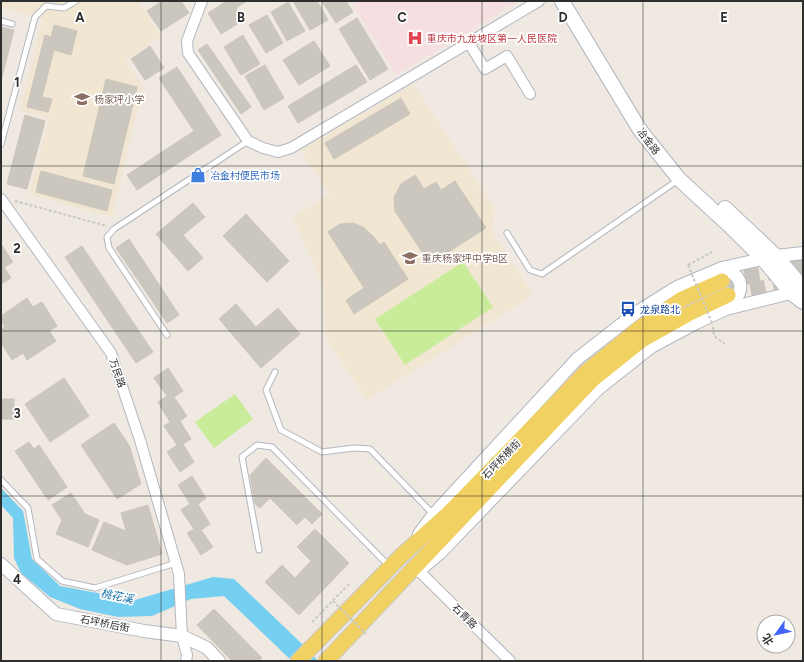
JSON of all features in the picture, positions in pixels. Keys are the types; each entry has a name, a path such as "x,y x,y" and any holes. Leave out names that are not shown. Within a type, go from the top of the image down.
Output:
{"main road":[{"name":"冶金路","path":"562,1 640,130 679,179 730,226 770,258"},
{"name":"冶金路","path":"573,1 646,122 684,171 770,258"},
{"path":"770,258 799,290 803,302"},
{"name":"石坪桥横街","path":"298,661 402,555 449,513 586,372 643,325 722,275"},
{"name":"石坪桥横街","path":"328,659 592,380 642,340 690,313 727,302"}],"street":[{"path":"202,1 186,41 188,53 248,141 262,148 278,152 291,148 540,1"},
{"path":"469,43 485,69 507,56 530,94"},
{"name":"万民路","path":"1,199 111,353 140,440 179,574 182,634 187,655 186,661"},
{"path":"402,555 434,514 578,359 618,325 677,287 722,275 770,258 803,253"},
{"path":"722,275 730,271 736,276 740,283 741,290 735,302 727,302"},
{"path":"396,587 419,571 440,553 598,389 651,347 696,323 727,302 799,290"},
{"name":"石坪桥后街","path":"1,564 56,614 144,631 182,634 207,648 219,661"},
{"name":"石青路","path":"419,571 510,661"}],"lane":[{"path":"1,142 35,17 46,6 64,8 76,1"},
{"path":"1,21 12,24"},
{"path":"166,335 109,248 107,237 114,228 248,141"},
{"path":"507,233 530,270 542,274 679,179"},
{"path":"275,372 266,390 281,430 322,452 354,448 370,449 434,514"},
{"path":"259,550 242,457 257,445 272,447 390,568"},
{"path":"1,480 28,508 36,559 62,581 95,588 176,563"}],"path":[{"path":"22,202 114,228"},
{"path":"712,252 688,265 712,323 714,336 725,344"},
{"path":"312,622 349,584"},
{"path":"333,600 366,634"}],"shaded area":[{"name":"杨家坪小学","path":"1,1 138,1 161,36 125,61 143,87 112,217 29,194 49,119 20,110 43,19 1,7"},
{"name":"重庆市九龙坡区第一人民医院","path":"351,1 519,1 396,75"},
{"name":"重庆杨家坪中学B区","path":"413,84 495,209 492,232 533,295 367,400 326,338 323,285 293,217 329,194 301,150"}],"green space":[{"path":"463,262 493,307 405,365 375,319"},
{"path":"235,394 253,419 214,448 195,422"}],"water":[{"path":"1,488 23,511 32,559 60,586 135,600 213,577 234,579 318,661 292,661 224,596 191,599 152,616 118,617 80,609 50,597 21,573 14,558 13,518 1,505"}],"building":[{"path":"162,1 181,1 189,13 161,31 147,11"},
{"path":"227,1 247,1 236,8 244,20 221,34 208,13"},
{"path":"293,1 317,1 328,20 310,30"},
{"path":"322,1 346,1 353,12 336,23"},
{"path":"288,2 305,31 287,41 271,12"},
{"path":"267,15 283,43 266,53 249,25"},
{"path":"357,18 388,69 370,80 339,29"},
{"path":"54,25 77,31 71,55 54,50 42,97 52,99 48,112 27,107 45,35 51,37"},
{"path":"1,27 14,30 1,81"},
{"path":"243,35 260,64 241,75 224,47"},
{"path":"314,41 330,66 299,85 283,60"},
{"path":"207,44 251,107 241,114 198,50"},
{"path":"150,46 164,68 145,80 131,59"},
{"path":"265,65 284,98 264,110 245,76"},
{"path":"356,65 367,82 298,123 288,106"},
{"path":"177,67 221,135 137,190 127,175 194,131 159,78"},
{"path":"106,79 137,87 114,184 83,176"},
{"path":"401,98 410,114 334,159 325,143"},
{"path":"25,115 45,121 27,189 7,184"},
{"path":"41,171 112,190 107,211 36,192"},
{"path":"415,175 424,189 436,182 441,190 455,181 486,228 430,264 395,211 394,197 401,184"},
{"path":"193,203 205,217 183,235 203,258 188,271 156,234"},
{"path":"246,214 289,261 267,282 223,236"},
{"path":"353,223 363,227 380,245 384,242 408,279 354,314 346,300 364,288 328,232 340,224"},
{"path":"129,239 179,315 167,323 116,248"},
{"path":"1,244 13,262 4,267 11,278 1,284"},
{"path":"82,246 153,352 136,363 65,257"},
{"path":"27,298 33,307 42,302 57,326 49,331 56,341 27,360 23,353 12,360 1,343 1,329 5,327 1,320 1,316"},
{"path":"236,304 256,327 278,308 300,334 261,368 219,319"},
{"path":"168,368 183,391 174,397 187,416 180,421 191,439 183,444 194,462 180,472 167,452 177,445 164,426 170,422 158,402 167,396 154,378"},
{"path":"64,378 89,416 50,442 25,404"},
{"path":"1,399 14,399 14,419 1,419"},
{"path":"114,423 129,445 141,484 117,499 81,445"},
{"path":"29,442 34,449 39,445 67,487 48,500 15,451"},
{"path":"266,458 322,514 312,524 305,517 297,525 270,498 260,508 255,504 250,475"},
{"path":"192,476 206,498 198,504 210,524 201,530 213,547 201,555 187,533 194,529 181,510 190,504 178,485"},
{"path":"71,493 85,514 99,520 88,547 56,534 62,520 52,505"},
{"path":"148,505 162,554 127,565 92,550 104,522 126,531 121,513"},
{"path":"315,529 349,563 299,615 265,582 282,565 295,578 311,561 297,547"},
{"path":"214,609 262,658 258,661 232,661 197,625"}],"tunnel":[{"path":"722,281 803,267"},
{"path":"728,295 795,281"}],"place":[{"name":"重庆市九龙坡区第一人民医院","path":"415,38"},
{"name":"杨家坪小学","path":"82,99"},
{"name":"冶金村便民市场","path":"198,175"},
{"name":"重庆杨家坪中学B区","path":"410,258"},
{"name":"龙泉路北","path":"628,309"}],"water label":[{"name":"桃花溪","path":"117,596"}]}
